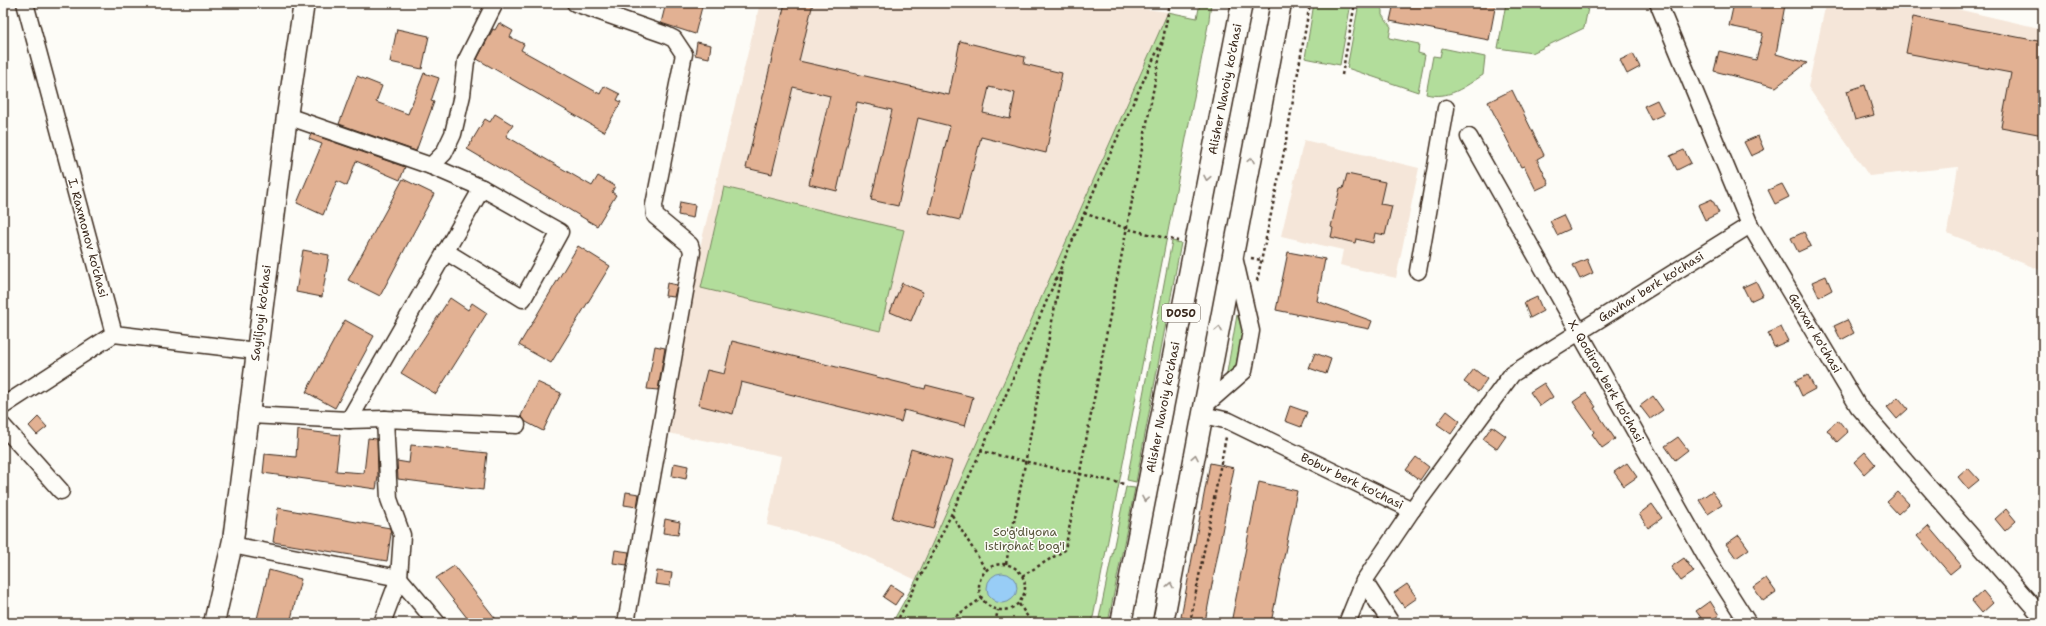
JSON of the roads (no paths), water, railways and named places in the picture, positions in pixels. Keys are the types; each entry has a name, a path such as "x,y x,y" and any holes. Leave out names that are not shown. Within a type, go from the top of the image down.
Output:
{"main road":[{"name":"Sayiljoyi ko'chasi","path":"214,623 232,545 287,116 304,3"},
{"name":"Alisher Navoiy ko'chasi","path":"1121,623 1242,3"},
{"path":"1163,623 1281,3"}],"street":[{"name":"I. Raxmonov ko'chasi","path":"25,3 114,334"},
{"path":"430,166 444,154 454,134 462,95 466,61 495,3"},
{"path":"575,3 666,35 674,40 684,54 654,205 655,216 690,245 692,252 626,623"},
{"name":"Gavxar ko'chasi","path":"1658,3 1750,225 1858,406 2043,618"},
{"path":"1418,271 1446,108"},
{"path":"287,116 430,166 482,188 560,232 523,299 445,251"},
{"name":"X. Qodirov berk ko'chasi","path":"1469,137 1578,333 1706,557 1748,623"},
{"path":"348,420 482,188"},
{"name":"Gavhar berk ko'chasi","path":"1412,510 1512,374 1750,225"},
{"path":"1204,410 1244,370 1251,331 1233,254"},
{"path":"3,406 114,334 256,352"},
{"name":"Bobur berk ko'chasi","path":"1204,410 1412,510 1364,581 1347,623"},
{"path":"248,415 348,420 385,419 517,426"},
{"path":"382,623 399,578 402,534 389,499 385,419"},
{"path":"3,426 61,491"},
{"path":"232,545 399,578 437,623"},
{"path":"1364,581 1390,623"}],"water":[{"path":"1002,573 1008,574 1016,582 1016,594 1008,602 1002,603 996,602 988,594 987,588 988,582 996,574"}],"park label":[{"name":"So'g'diyona istirohat bog'i","path":"1025,539"}]}
